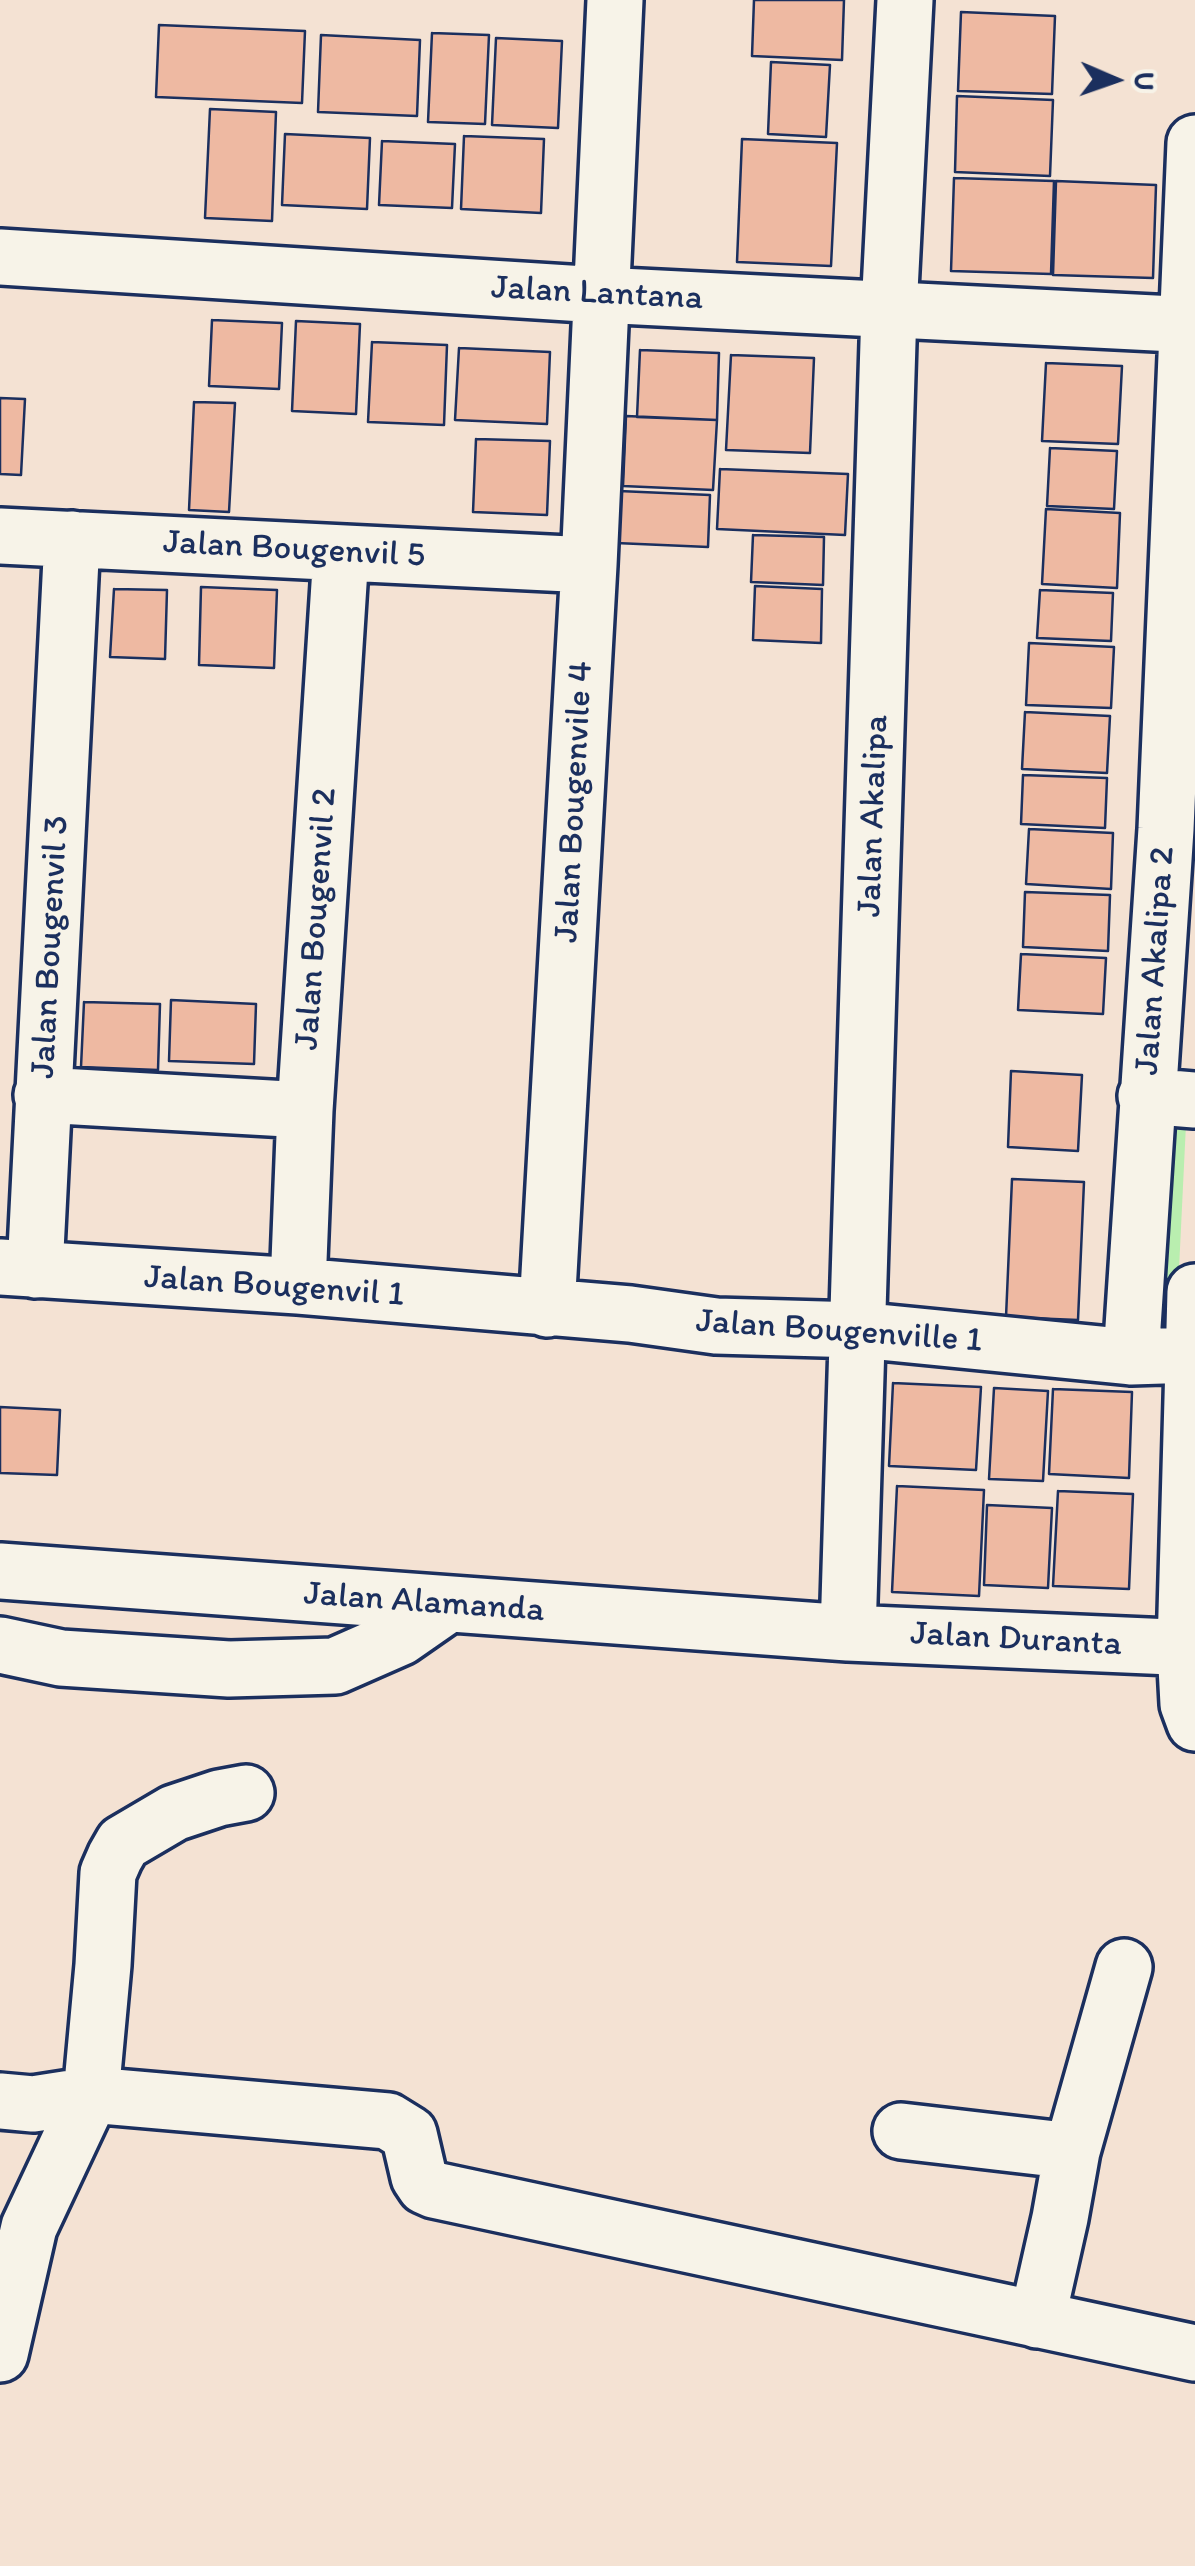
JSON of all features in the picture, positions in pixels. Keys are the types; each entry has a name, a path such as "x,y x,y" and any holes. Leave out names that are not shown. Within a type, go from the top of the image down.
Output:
{"street":[{"name":"Jalan Bougenvile 4","path":"547,1309 589,565 615,0"},
{"name":"Jalan Akalipa","path":"848,1633 889,310 905,0"},
{"name":"Jalan Akalipa 2","path":"1131,1356 1170,1098 1195,143"},
{"name":"Jalan Lantana","path":"0,257 600,295 1190,325"},
{"name":"Jalan Bougenvil 5","path":"0,536 589,565"},
{"name":"Jalan Bougenvil 3","path":"72,540 42,1095 304,1110"},
{"name":"Jalan Bougenvil 2","path":"298,1286 304,1110 341,552"},
{"path":"17,1268 42,1095"},
{"name":"Jalan Bougenvil 1","path":"17,1268 298,1286 547,1309"},
{"path":"1195,1292 1188,1704 1195,1723"},
{"name":"Jalan Bougenville 1","path":"547,1309 630,1314 716,1326 859,1330 1131,1356 1193,1355"},
{"name":"Jalan Alamanda","path":"0,1571 848,1633"},
{"path":"0,1645 60,1658 210,1668 335,1666 401,1637 447,1604"},
{"name":"Jalan Duranta","path":"848,1633 1190,1648"},
{"path":"0,2350 29,2227 91,2095 104,1965 108,1873 115,1857 123,1843 174,1813 246,1793"},
{"path":"1037,2320 1072,2151 1124,1966"},
{"path":"0,2101 33,2104 91,2095 388,2121 409,2134 418,2177 434,2190 1195,2353"},
{"path":"901,2131 1072,2151"}],"green space":[{"path":"1161,1122 1186,1124 1175,1352 1150,1351"}],"building":[{"path":"754,0 844,0 842,60 752,56"},
{"path":"961,12 1055,16 1052,94 958,91"},
{"path":"159,25 305,31 302,103 156,97"},
{"path":"432,33 489,35 485,124 428,122"},
{"path":"321,35 420,40 417,116 318,112"},
{"path":"496,38 562,41 558,128 492,125"},
{"path":"771,62 830,65 826,137 768,134"},
{"path":"957,96 1053,100 1050,176 955,172"},
{"path":"210,109 276,112 272,221 205,218"},
{"path":"285,134 370,138 367,209 282,205"},
{"path":"464,136 544,139 541,213 461,209"},
{"path":"742,139 837,143 831,266 737,262"},
{"path":"382,141 455,144 452,208 379,205"},
{"path":"954,178 1054,181 1051,274 951,271"},
{"path":"1056,181 1156,185 1153,278 1053,275"},
{"path":"212,320 282,323 279,389 209,386"},
{"path":"296,321 360,324 356,414 292,411"},
{"path":"372,342 447,345 444,425 368,422"},
{"path":"459,348 550,352 547,424 455,420"},
{"path":"640,350 719,353 717,420 637,417"},
{"path":"731,355 814,358 810,453 726,450"},
{"path":"1046,363 1122,366 1118,444 1042,441"},
{"path":"0,398 25,399 21,475 0,474"},
{"path":"194,402 235,403 229,512 189,510"},
{"path":"626,416 717,420 713,490 623,486"},
{"path":"476,439 550,441 547,515 473,512"},
{"path":"1050,448 1117,451 1114,509 1047,506"},
{"path":"720,469 848,474 845,535 717,529"},
{"path":"619,491 710,495 708,547 616,543"},
{"path":"1046,509 1120,513 1117,588 1042,584"},
{"path":"753,535 824,537 823,585 751,582"},
{"path":"755,586 822,589 821,643 753,640"},
{"path":"201,587 277,590 274,668 199,665"},
{"path":"114,589 167,590 165,659 110,657"},
{"path":"1040,590 1113,593 1111,641 1037,638"},
{"path":"1029,643 1114,647 1111,708 1026,705"},
{"path":"1025,712 1110,716 1107,773 1022,769"},
{"path":"1023,775 1107,778 1105,828 1021,824"},
{"path":"1029,829 1113,833 1111,889 1026,884"},
{"path":"1025,892 1110,895 1108,951 1023,947"},
{"path":"1021,954 1106,958 1103,1014 1018,1010"},
{"path":"171,1000 256,1004 254,1064 169,1061"},
{"path":"84,1002 160,1004 158,1070 81,1067"},
{"path":"1011,1071 1082,1075 1078,1151 1008,1147"},
{"path":"1012,1179 1084,1182 1078,1320 1006,1317"},
{"path":"893,1383 981,1387 976,1470 889,1466"},
{"path":"994,1388 1048,1391 1043,1481 989,1479"},
{"path":"1053,1389 1132,1392 1129,1478 1049,1474"},
{"path":"0,1407 60,1410 57,1475 0,1473"},
{"path":"897,1486 984,1490 979,1596 892,1592"},
{"path":"1058,1491 1133,1494 1129,1589 1053,1586"},
{"path":"987,1505 1052,1508 1048,1588 984,1585"}]}
